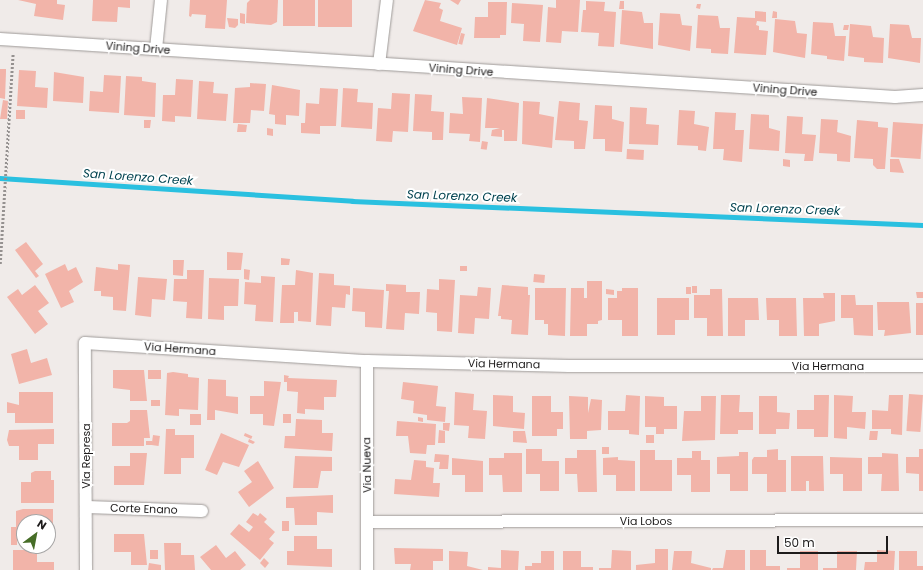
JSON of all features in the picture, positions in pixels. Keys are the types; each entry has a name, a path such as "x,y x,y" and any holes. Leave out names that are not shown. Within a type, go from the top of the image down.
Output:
{"street":[{"path":"156,49 161,0"},
{"path":"379,64 387,0"},
{"name":"Vining Drive","path":"0,39 895,97 923,95"},
{"name":"Via Hermana","path":"86,343 367,361 569,366 923,366"},
{"name":"Via Represa","path":"86,343 86,570"},
{"name":"Via Nueva","path":"367,361 367,570"},
{"name":"Corte Enano","path":"86,507 202,511"},
{"name":"Via Lobos","path":"368,522 923,520"}],"path":[{"path":"0,264 14,40"}],"building":[{"path":"18,0 57,0 57,4 65,5 63,20 34,16 36,4"},
{"path":"93,0 130,0 130,8 118,7 117,22 92,21"},
{"path":"190,0 227,0 225,29 205,28 206,15 192,14 191,17 189,16"},
{"path":"250,0 278,0 277,22 271,25 246,23 247,3"},
{"path":"283,0 315,0 315,26 283,26"},
{"path":"318,0 352,0 352,27 318,27"},
{"path":"425,0 441,3 439,8 443,10 440,21 462,28 457,45 413,31"},
{"path":"450,0 461,0 458,5"},
{"path":"556,0 580,0 578,32 562,31 561,43 546,42 548,7 556,8"},
{"path":"586,1 605,2 604,11 616,12 614,47 598,46 599,33 581,32 583,10 586,10"},
{"path":"620,1 624,1 624,9 619,9"},
{"path":"488,2 507,2 506,35 500,35 500,38 474,38 475,17 488,17"},
{"path":"512,3 543,5 540,42 523,41 524,24 511,23"},
{"path":"697,4 701,4 700,9 696,8"},
{"path":"622,10 642,12 644,23 653,23 653,49 620,44"},
{"path":"755,11 766,12 766,22 757,21 756,25 759,26 759,30 768,31 766,55 734,53 737,17 755,18"},
{"path":"773,11 777,12 777,18 772,18"},
{"path":"240,13 245,14 245,24 240,23"},
{"path":"660,13 680,14 682,25 692,26 690,51 658,45"},
{"path":"698,15 718,16 720,28 730,28 728,54 711,53 711,49 696,48"},
{"path":"227,18 238,19 238,25 235,28 229,27"},
{"path":"775,19 795,21 797,33 807,34 805,58 773,52"},
{"path":"813,22 833,23 835,36 846,36 844,61 827,59 827,56 811,54"},
{"path":"850,24 871,26 873,37 884,38 883,63 864,62 864,58 848,56"},
{"path":"890,24 909,25 912,38 921,38 920,63 888,58"},
{"path":"844,25 849,25 848,30 843,30"},
{"path":"461,33 465,34 462,45 458,44"},
{"path":"0,69 6,69 5,99 0,98"},
{"path":"19,70 36,71 35,87 48,88 47,108 17,106"},
{"path":"54,72 84,77 83,103 53,101"},
{"path":"104,75 121,76 119,113 89,111 90,91 103,92"},
{"path":"126,76 142,77 142,81 156,83 155,117 124,115"},
{"path":"176,79 193,80 191,117 175,116 175,122 162,121 163,95 175,95"},
{"path":"199,81 214,82 213,93 228,94 226,121 197,119"},
{"path":"250,83 266,84 264,111 251,110 250,123 233,123 235,88 250,87"},
{"path":"272,85 300,90 299,116 286,115 286,125 275,124 275,115 269,114"},
{"path":"320,88 338,89 336,126 320,126 320,134 301,133 301,123 305,123 306,103 319,104"},
{"path":"343,88 358,89 357,102 373,103 372,129 341,127"},
{"path":"392,93 410,94 408,132 393,131 392,142 376,141 378,108 391,109"},
{"path":"415,94 432,95 431,111 444,112 443,140 432,140 432,132 413,131"},
{"path":"462,97 482,98 480,142 469,141 470,134 449,133 450,113 463,114"},
{"path":"487,98 519,103 517,141 504,141 504,130 502,130 502,137 491,136 492,130 500,128 485,128"},
{"path":"3,100 8,101 7,119 0,119"},
{"path":"523,101 540,102 539,114 554,117 552,148 522,144"},
{"path":"559,101 580,103 579,120 588,121 585,149 574,149 574,141 555,140"},
{"path":"595,105 612,106 612,119 624,122 622,152 605,151 605,139 593,139"},
{"path":"630,107 647,108 646,124 659,125 658,145 629,144"},
{"path":"16,110 25,110 25,119 16,119"},
{"path":"679,110 695,111 694,124 709,127 706,151 698,150 698,146 677,145"},
{"path":"715,112 736,113 735,130 744,130 742,162 723,160 724,149 713,149"},
{"path":"751,114 769,115 769,128 780,131 779,151 749,149"},
{"path":"787,116 803,117 802,134 816,135 813,161 804,161 805,154 785,153"},
{"path":"821,119 838,120 837,132 851,136 850,162 837,161 837,154 819,153"},
{"path":"144,120 151,120 150,128 144,128"},
{"path":"857,120 878,122 878,127 888,128 885,169 877,169 873,165 873,159 854,158"},
{"path":"893,122 923,124 920,159 891,157"},
{"path":"238,124 247,125 246,132 237,132"},
{"path":"267,128 273,129 273,136 267,135"},
{"path":"482,141 488,142 487,150 481,149"},
{"path":"627,149 644,150 643,160 626,159"},
{"path":"783,159 790,160 790,167 783,166"},
{"path":"890,159 899,159 904,173 890,172"},
{"path":"26,242 43,264 35,271 39,276 36,278 15,250"},
{"path":"227,252 243,253 241,270 227,270"},
{"path":"281,258 290,259 289,265 281,265"},
{"path":"173,260 184,260 183,276 173,275"},
{"path":"65,264 68,271 76,267 83,282 69,291 74,302 61,308 45,274"},
{"path":"118,264 130,265 126,311 113,310 113,297 101,296 101,291 94,291 96,267 118,270"},
{"path":"460,266 467,266 467,271 460,271"},
{"path":"244,269 250,270 249,280 244,279"},
{"path":"187,270 204,270 202,319 186,318 187,302 173,301 174,279 187,279"},
{"path":"296,270 313,273 311,322 298,321 298,312 294,312 294,323 280,323 282,285 295,285"},
{"path":"319,273 334,274 334,285 350,286 350,295 346,294 345,308 332,307 331,326 316,325"},
{"path":"534,274 545,275 544,283 533,282"},
{"path":"261,276 275,277 273,322 255,321 256,305 244,304 245,282 261,283"},
{"path":"138,277 167,279 165,300 152,299 151,317 135,315"},
{"path":"209,278 239,279 238,306 224,306 224,320 208,319"},
{"path":"439,279 455,280 452,332 437,331 437,313 426,312 427,289 439,290"},
{"path":"587,281 602,281 602,320 598,321 598,324 587,324 587,336 570,336 571,288 584,288 584,298 587,298"},
{"path":"386,284 406,285 406,292 420,292 419,314 405,313 404,330 386,329 389,291 386,291"},
{"path":"35,285 49,303 38,311 48,324 35,334 7,297 18,289 22,295"},
{"path":"502,285 528,287 528,295 530,295 528,335 511,334 512,320 501,319 501,316 498,316"},
{"path":"692,286 697,286 697,293 692,293"},
{"path":"478,287 491,288 489,319 475,318 474,334 458,333 460,295 477,296"},
{"path":"686,287 691,287 691,294 686,294"},
{"path":"353,288 384,290 382,328 365,327 365,312 352,311"},
{"path":"535,288 566,288 565,336 548,335 548,324 544,324 544,320 535,320"},
{"path":"622,288 638,288 638,336 622,336 622,320 608,320 608,298 617,298 617,291 622,291"},
{"path":"606,289 614,290 614,295 606,294"},
{"path":"710,289 722,289 723,336 707,336 707,318 694,318 694,295 710,295"},
{"path":"916,292 923,292 923,298 917,298"},
{"path":"823,293 835,293 835,321 819,324 819,336 804,336 803,298 824,298"},
{"path":"841,295 855,295 856,305 873,305 873,336 854,335 853,318 841,318"},
{"path":"657,298 689,298 689,320 675,320 675,335 657,335"},
{"path":"728,298 758,298 759,320 745,320 745,336 728,336"},
{"path":"766,298 796,298 797,336 779,336 779,320 767,320"},
{"path":"877,302 909,302 911,333 884,336 885,330 878,330"},
{"path":"916,303 923,303 923,335 916,335"},
{"path":"27,349 31,363 47,358 52,375 19,384 11,354"},
{"path":"113,370 144,370 147,401 130,401 130,390 113,388"},
{"path":"148,370 161,370 161,379 148,379"},
{"path":"173,372 188,374 188,377 199,378 198,410 179,409 179,416 165,415 167,373"},
{"path":"284,375 289,376 288,378 337,380 336,397 324,397 324,410 305,409 305,414 297,413 298,392 287,391 287,382 284,382"},
{"path":"208,379 226,380 226,396 238,397 238,414 215,410 215,420 207,420"},
{"path":"264,381 281,382 274,426 263,425 263,414 250,414 250,396 264,396"},
{"path":"403,382 438,386 436,406 446,407 445,422 427,420 427,415 413,413 414,401 401,399"},
{"path":"19,392 53,392 53,423 15,423 15,413 7,413 7,402 19,405"},
{"path":"455,392 474,394 473,410 487,411 485,439 468,438 469,426 454,425"},
{"path":"909,394 923,395 920,432 906,431"},
{"path":"493,395 513,396 513,412 525,413 524,429 493,426"},
{"path":"626,395 640,396 639,435 629,434 629,430 608,430 608,411 625,411"},
{"path":"721,395 740,395 739,412 753,412 753,430 738,430 738,434 720,434"},
{"path":"814,395 829,395 828,437 814,437 814,429 797,429 797,410 814,410"},
{"path":"834,395 853,396 852,412 866,412 865,429 847,427 847,439 834,438"},
{"path":"889,395 903,395 902,435 891,434 891,429 872,429 872,410 888,411"},
{"path":"532,396 551,396 551,412 563,412 563,429 557,429 557,436 532,436"},
{"path":"569,396 588,397 588,413 591,399 602,400 601,430 587,431 587,439 570,439"},
{"path":"645,396 664,397 664,406 677,406 677,429 664,429 664,434 656,434 656,427 645,427"},
{"path":"701,396 716,396 715,440 682,441 684,411 701,411"},
{"path":"759,396 777,396 777,412 790,413 789,429 776,429 776,434 759,434"},
{"path":"151,400 160,400 160,406 151,406"},
{"path":"130,410 147,410 150,438 144,438 144,446 112,446 112,423 127,423 130,421"},
{"path":"190,414 201,414 201,425 190,425"},
{"path":"283,414 291,414 291,423 283,423"},
{"path":"418,417 423,418 423,422 418,421"},
{"path":"296,419 322,420 322,433 333,433 332,451 284,448 285,436 295,436"},
{"path":"397,421 436,424 435,445 427,445 426,454 410,453 408,436 396,436"},
{"path":"443,423 450,423 449,431 443,430"},
{"path":"54,429 54,444 38,444 38,460 19,460 19,446 9,446 7,440 9,430"},
{"path":"166,429 175,429 175,435 194,435 194,458 181,458 181,474 164,474"},
{"path":"439,430 445,431 445,443 438,443"},
{"path":"513,431 525,431 527,443 513,442"},
{"path":"870,431 878,431 877,440 869,440"},
{"path":"221,433 249,445 239,467 223,462 217,475 205,470"},
{"path":"245,433 252,436 251,439 244,436"},
{"path":"153,435 160,436 159,446 152,445"},
{"path":"646,435 654,435 654,443 646,443"},
{"path":"249,439 255,442 253,444 248,442"},
{"path":"146,441 152,441 152,445 146,445"},
{"path":"602,447 609,447 609,454 602,454"},
{"path":"526,449 542,449 542,461 559,461 559,491 540,491 540,474 526,474"},
{"path":"778,449 778,460 786,460 786,492 767,492 767,474 752,474 752,460 754,457 767,457 767,450"},
{"path":"919,449 923,449 923,491 919,491 919,474 906,473 906,457 919,457"},
{"path":"577,450 596,450 597,492 578,492 577,474 565,474 565,458 577,458"},
{"path":"640,450 655,450 655,460 672,460 672,491 640,491"},
{"path":"692,451 701,451 701,460 710,460 710,492 691,492 691,475 677,475 677,458 692,458"},
{"path":"739,452 748,452 748,491 730,491 730,474 717,474 717,457 739,456"},
{"path":"130,453 147,453 144,485 114,485 114,466 130,466"},
{"path":"504,453 522,453 522,492 503,492 502,475 489,475 489,458 504,458"},
{"path":"882,453 898,454 899,491 881,491 882,474 868,474 868,457 882,457"},
{"path":"435,454 449,455 448,469 439,469 440,462 434,462"},
{"path":"295,456 332,457 332,471 321,471 318,488 293,488"},
{"path":"791,456 823,456 824,491 809,491 809,481 806,481 806,491 791,491"},
{"path":"618,457 618,460 635,461 635,491 616,491 616,475 603,475 603,458"},
{"path":"830,457 862,458 862,491 843,491 843,474 830,474"},
{"path":"452,458 483,461 483,492 465,492 465,475 452,475"},
{"path":"414,460 426,461 426,467 434,468 433,483 440,483 439,497 394,494 395,479 411,480"},
{"path":"258,461 274,488 249,507 238,492 252,482 244,471"},
{"path":"35,471 51,471 51,480 54,480 54,503 21,503 21,482 31,482 31,473"},
{"path":"333,495 333,513 317,512 317,525 295,525 294,508 286,508 286,497"},
{"path":"23,509 53,509 53,514 16,514 16,511"},
{"path":"253,513 258,516 260,513 267,519 264,522 275,532 269,539 274,543 260,560 230,534 239,524 249,532 253,527 246,522"},
{"path":"282,521 289,521 289,531 282,531"},
{"path":"11,527 16,527 16,545 11,545"},
{"path":"114,534 144,534 147,565 131,565 131,552 114,552"},
{"path":"294,536 317,536 317,549 332,549 332,567 287,565 287,551 294,551"},
{"path":"164,543 181,543 181,555 194,555 195,570 165,570"},
{"path":"216,545 226,558 235,551 246,565 240,570 211,570 200,557"},
{"path":"394,548 443,549 443,561 433,561 433,570 410,570 411,564 395,564"},
{"path":"655,549 668,549 668,570 636,570 636,565 655,563"},
{"path":"13,550 16,550 16,554 37,554 37,562 54,562 54,570 13,570"},
{"path":"150,550 158,550 158,559 150,559"},
{"path":"501,550 519,551 518,570 488,570 488,567 501,568"},
{"path":"612,550 631,551 631,570 599,570 599,568 611,568"},
{"path":"726,550 745,550 745,570 712,570 713,568 723,568"},
{"path":"750,550 766,550 766,566 780,566 780,570 750,570"},
{"path":"877,550 895,551 894,570 864,570 865,562 877,562"},
{"path":"449,551 468,552 467,566 483,570 449,570"},
{"path":"541,551 554,551 554,570 525,570 525,566 532,566 532,563 541,563"},
{"path":"563,551 581,551 581,567 593,567 593,570 563,570"},
{"path":"674,551 692,551 691,563 711,568 711,570 672,570"},
{"path":"800,551 818,551 818,570 787,570 787,568 800,568"},
{"path":"837,551 857,551 856,570 823,570 823,568 837,568"},
{"path":"899,551 917,551 917,566 923,566 923,570 899,570"},
{"path":"264,558 269,563 265,568 260,563"},
{"path":"149,563 161,565 161,570 148,570"}],"waterway":[{"name":"San Lorenzo Creek","path":"0,178 352,201 923,225"}]}
